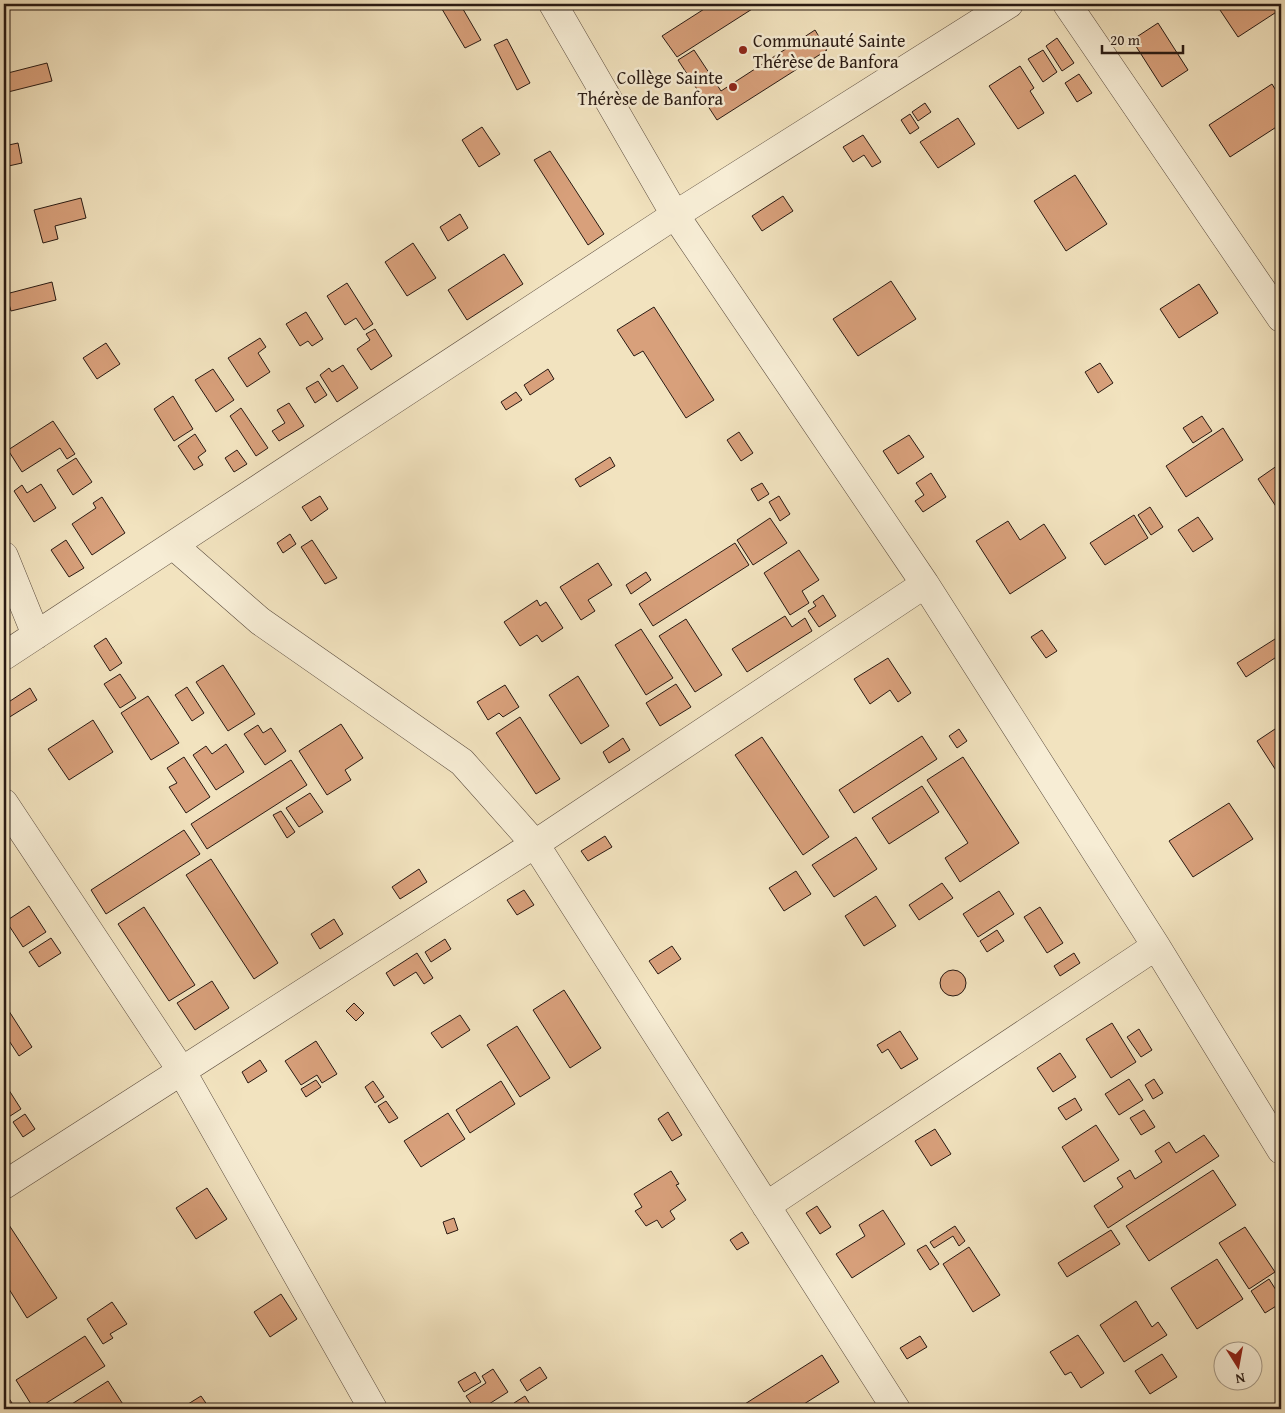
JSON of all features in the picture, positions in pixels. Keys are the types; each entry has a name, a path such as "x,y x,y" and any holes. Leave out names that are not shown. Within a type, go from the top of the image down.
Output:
{"street":[{"path":"553,4 675,216 925,584 1156,946 1281,1150"},
{"path":"4,656 675,216 1009,4"},
{"path":"1066,4 1281,318"},
{"path":"173,545 260,621 462,762 535,844 896,1409"},
{"path":"4,556 36,635"},
{"path":"4,1185 535,844 925,584"},
{"path":"4,803 181,1070 373,1409"},
{"path":"766,1206 1156,946"}],"building":[{"path":"439,4 460,4 481,40 465,48"},
{"path":"712,4 760,4 677,57 662,36"},
{"path":"1216,4 1281,4 1281,9 1238,37"},
{"path":"1158,23 1188,70 1162,87 1132,40"},
{"path":"815,30 827,50 717,120 678,60 694,50 721,91"},
{"path":"1057,38 1074,63 1062,71 1046,46"},
{"path":"507,39 530,83 517,90 494,45"},
{"path":"1043,50 1057,72 1043,82 1028,59"},
{"path":"47,63 52,81 4,93 4,74"},
{"path":"1020,66 1034,88 1030,91 1044,113 1018,129 989,86"},
{"path":"1079,74 1092,93 1077,102 1065,83"},
{"path":"1272,84 1281,99 1281,124 1230,157 1209,125"},
{"path":"925,103 931,112 918,121 912,112"},
{"path":"910,114 919,128 910,134 901,120"},
{"path":"958,118 975,144 938,168 920,142"},
{"path":"482,127 500,154 479,167 462,140"},
{"path":"863,135 881,162 872,167 864,155 853,162 843,147"},
{"path":"18,143 22,163 4,167 4,146"},
{"path":"550,151 604,234 588,245 534,160"},
{"path":"1075,175 1107,224 1066,251 1034,201"},
{"path":"783,196 793,211 762,231 752,216"},
{"path":"81,198 86,218 55,226 58,239 43,243 34,210"},
{"path":"460,214 468,228 448,241 440,227"},
{"path":"413,243 436,278 407,296 385,262"},
{"path":"504,254 523,284 467,320 448,290"},
{"path":"891,281 916,319 858,356 833,319"},
{"path":"52,282 56,300 11,311 6,294"},
{"path":"347,283 373,324 364,330 356,318 345,325 327,296"},
{"path":"1199,284 1218,313 1179,338 1160,309"},
{"path":"654,307 714,400 686,418 643,351 634,356 617,330"},
{"path":"306,312 323,339 312,346 308,341 300,346 286,324"},
{"path":"375,329 392,356 371,370 357,349 370,340 366,334"},
{"path":"260,338 266,347 258,353 270,372 247,387 228,358"},
{"path":"106,343 120,364 97,379 83,358"},
{"path":"1100,363 1113,383 1098,393 1085,372"},
{"path":"343,365 358,388 337,402 320,375 329,368 332,372"},
{"path":"213,369 234,400 216,412 195,380"},
{"path":"548,369 554,379 530,395 524,385"},
{"path":"318,381 327,395 315,403 306,388"},
{"path":"516,392 522,400 506,410 501,402"},
{"path":"173,396 193,429 174,441 154,409"},
{"path":"289,403 304,426 279,441 272,431 285,423 277,410"},
{"path":"241,408 268,448 256,456 230,416"},
{"path":"1202,416 1212,431 1193,443 1183,428"},
{"path":"53,421 75,454 67,459 60,448 22,472 8,450"},
{"path":"1223,428 1243,460 1186,497 1166,466"},
{"path":"739,432 753,453 741,461 727,440"},
{"path":"195,434 206,451 198,457 203,465 194,470 178,446"},
{"path":"909,435 924,457 898,474 883,451"},
{"path":"237,450 247,464 234,472 225,458"},
{"path":"610,457 615,466 580,487 575,479"},
{"path":"76,458 92,482 73,495 57,470"},
{"path":"1281,463 1281,505 1277,508 1258,479"},
{"path":"931,473 946,497 923,512 915,501 924,495 916,483"},
{"path":"762,483 769,494 758,501 751,489"},
{"path":"41,484 56,508 34,522 14,491 22,485 27,493"},
{"path":"320,496 328,509 311,521 302,507"},
{"path":"779,496 790,514 780,521 769,502"},
{"path":"102,497 125,533 92,555 72,524 96,508 93,503"},
{"path":"1150,507 1163,527 1151,535 1138,515"},
{"path":"1134,515 1148,538 1105,565 1090,543"},
{"path":"1198,517 1213,539 1193,552 1178,530"},
{"path":"770,518 787,543 753,565 737,540"},
{"path":"1008,521 1020,540 1044,524 1066,558 1010,594 976,541"},
{"path":"290,534 296,544 283,553 277,543"},
{"path":"66,540 84,568 69,577 51,550"},
{"path":"312,540 337,578 325,584 301,547"},
{"path":"735,543 749,565 653,626 639,604"},
{"path":"799,550 819,580 802,591 809,603 790,615 764,573"},
{"path":"598,563 612,585 588,600 595,611 581,620 560,587"},
{"path":"646,572 651,580 631,594 626,585"},
{"path":"823,595 836,616 819,627 808,611 816,606 813,602"},
{"path":"537,600 540,606 546,602 563,628 542,642 537,635 520,646 504,622"},
{"path":"785,616 792,627 805,618 812,631 747,672 732,649"},
{"path":"686,619 722,675 695,692 659,636"},
{"path":"641,629 673,678 646,695 615,645"},
{"path":"1042,630 1057,651 1046,658 1031,637"},
{"path":"106,638 122,663 110,671 94,646"},
{"path":"1275,639 1281,649 1281,654 1246,677 1237,663"},
{"path":"888,658 911,693 898,702 890,690 870,704 854,679"},
{"path":"223,665 255,714 228,731 196,682"},
{"path":"120,674 136,698 120,708 104,684"},
{"path":"578,676 609,726 581,744 549,695"},
{"path":"676,684 691,707 660,726 646,703"},
{"path":"505,685 519,707 503,717 499,713 488,720 477,702"},
{"path":"187,687 204,713 192,721 175,695"},
{"path":"30,688 37,700 8,718 4,711 4,705"},
{"path":"148,696 179,743 151,760 121,713"},
{"path":"520,717 560,779 536,794 496,733"},
{"path":"93,720 113,752 69,780 48,749"},
{"path":"341,724 363,758 345,770 351,780 327,795 299,751"},
{"path":"258,725 263,733 271,728 286,751 265,765 244,734"},
{"path":"1281,725 1281,769 1277,772 1257,741"},
{"path":"959,729 967,741 957,748 949,736"},
{"path":"922,736 937,759 854,813 839,790"},
{"path":"762,737 829,837 803,855 735,755"},
{"path":"623,738 630,750 609,763 603,752"},
{"path":"226,744 244,772 216,790 193,755 206,746 212,754"},
{"path":"184,757 210,797 186,813 169,787 177,783 167,768"},
{"path":"963,757 1019,843 960,882 945,858 968,843 927,780"},
{"path":"291,760 307,785 207,849 191,824"},
{"path":"922,786 939,812 889,844 872,818"},
{"path":"310,793 323,812 299,827 286,808"},
{"path":"1229,803 1253,839 1193,877 1169,841"},
{"path":"281,811 295,832 287,838 273,815"},
{"path":"184,830 200,854 106,914 91,890"},
{"path":"605,836 612,847 588,861 581,851"},
{"path":"856,837 877,869 834,897 812,865"},
{"path":"211,859 278,963 254,979 186,875"},
{"path":"419,869 427,882 400,899 392,887"},
{"path":"796,871 811,894 784,911 769,888"},
{"path":"942,883 953,898 919,920 909,905"},
{"path":"524,890 534,905 517,915 507,900"},
{"path":"999,891 1014,914 978,937 963,914"},
{"path":"876,896 896,926 864,946 845,916"},
{"path":"29,906 46,932 23,947 6,921"},
{"path":"144,907 195,985 169,1001 118,924"},
{"path":"1040,907 1063,943 1047,953 1024,917"},
{"path":"334,919 343,934 320,949 311,934"},
{"path":"997,930 1004,941 987,952 980,941"},
{"path":"51,938 61,953 39,967 29,952"},
{"path":"445,939 451,949 431,962 425,952"},
{"path":"672,946 681,959 658,974 649,961"},
{"path":"417,953 433,978 424,984 416,972 394,986 386,973"},
{"path":"1074,953 1080,963 1060,976 1054,966"},
{"path":"953,970 962,974 966,983 962,992 953,996 944,992 940,983 944,974"},
{"path":"212,981 229,1008 195,1030 177,1003"},
{"path":"564,990 601,1048 570,1068 533,1010"},
{"path":"354,1003 364,1013 356,1021 346,1011"},
{"path":"7,1008 32,1047 19,1056 4,1033 4,1010"},
{"path":"460,1015 470,1030 442,1048 431,1033"},
{"path":"1112,1023 1136,1062 1111,1078 1086,1039"},
{"path":"517,1026 550,1078 520,1097 487,1045"},
{"path":"1139,1029 1152,1050 1141,1057 1127,1037"},
{"path":"900,1031 918,1059 901,1069 888,1049 882,1053 877,1045"},
{"path":"316,1041 337,1074 322,1083 317,1075 301,1085 285,1061"},
{"path":"1060,1053 1076,1077 1053,1092 1037,1068"},
{"path":"260,1060 267,1071 248,1083 242,1072"},
{"path":"1129,1079 1143,1100 1119,1115 1105,1094"},
{"path":"1154,1079 1163,1093 1153,1099 1145,1085"},
{"path":"316,1080 321,1087 306,1097 301,1089"},
{"path":"373,1081 384,1097 375,1103 365,1087"},
{"path":"501,1081 515,1104 470,1133 456,1110"},
{"path":"4,1085 21,1109 4,1120"},
{"path":"1075,1098 1082,1110 1066,1120 1058,1108"},
{"path":"386,1101 398,1118 389,1123 378,1106"},
{"path":"1144,1110 1155,1127 1141,1135 1130,1118"},
{"path":"668,1112 682,1135 672,1141 658,1119"},
{"path":"448,1113 465,1139 421,1167 404,1141"},
{"path":"25,1114 35,1129 23,1137 13,1122"},
{"path":"1096,1125 1119,1160 1084,1182 1062,1147"},
{"path":"935,1129 951,1154 931,1166 915,1141"},
{"path":"1204,1135 1219,1156 1108,1228 1094,1206 1123,1187 1117,1178 1130,1170 1135,1179 1162,1162 1155,1151 1169,1142 1176,1153"},
{"path":"1213,1170 1236,1205 1149,1261 1126,1226"},
{"path":"671,1171 679,1184 676,1185 686,1200 670,1211 675,1219 662,1228 657,1220 646,1226 635,1211 642,1207 634,1194"},
{"path":"207,1188 227,1219 196,1239 176,1208"},
{"path":"817,1206 831,1227 820,1234 806,1213"},
{"path":"883,1210 905,1244 852,1278 836,1254 865,1236 859,1225"},
{"path":"454,1218 458,1230 447,1234 443,1222"},
{"path":"9,1225 57,1298 27,1318 4,1281 4,1228"},
{"path":"955,1226 965,1241 959,1246 953,1236 934,1248 930,1242"},
{"path":"1245,1227 1275,1272 1249,1289 1219,1243"},
{"path":"1111,1230 1120,1244 1067,1277 1058,1263"},
{"path":"742,1232 749,1243 737,1250 730,1240"},
{"path":"926,1245 939,1264 930,1270 917,1250"},
{"path":"969,1247 1000,1295 973,1312 943,1264"},
{"path":"1217,1259 1243,1299 1197,1329 1171,1288"},
{"path":"1269,1279 1281,1298 1281,1303 1265,1313 1251,1291"},
{"path":"281,1294 297,1319 270,1337 254,1312"},
{"path":"1136,1301 1152,1327 1158,1322 1167,1335 1124,1362 1100,1325"},
{"path":"112,1302 127,1324 110,1334 113,1338 103,1344 87,1319"},
{"path":"1078,1335 1104,1373 1081,1388 1071,1372 1065,1375 1050,1352"},
{"path":"85,1336 105,1366 37,1409 34,1409 16,1380"},
{"path":"920,1336 927,1347 907,1359 900,1348"},
{"path":"1162,1354 1177,1377 1150,1394 1135,1371"},
{"path":"822,1355 839,1382 796,1409 737,1409"},
{"path":"540,1367 547,1378 527,1391 520,1380"},
{"path":"493,1369 508,1392 481,1409 475,1409 466,1396 486,1383 482,1376"},
{"path":"475,1372 481,1382 464,1392 458,1382"},
{"path":"108,1381 126,1409 64,1409"},
{"path":"201,1396 210,1409 180,1409"},
{"path":"525,1396 531,1406 527,1409 518,1409 514,1403"},
{"path":"8,1397 16,1409 4,1409 4,1400"}],"place":[{"name":"Communauté Sainte Thérèse de Banfora","path":"743,50"},
{"name":"Collège Sainte Thérèse de Banfora","path":"733,87"}]}
